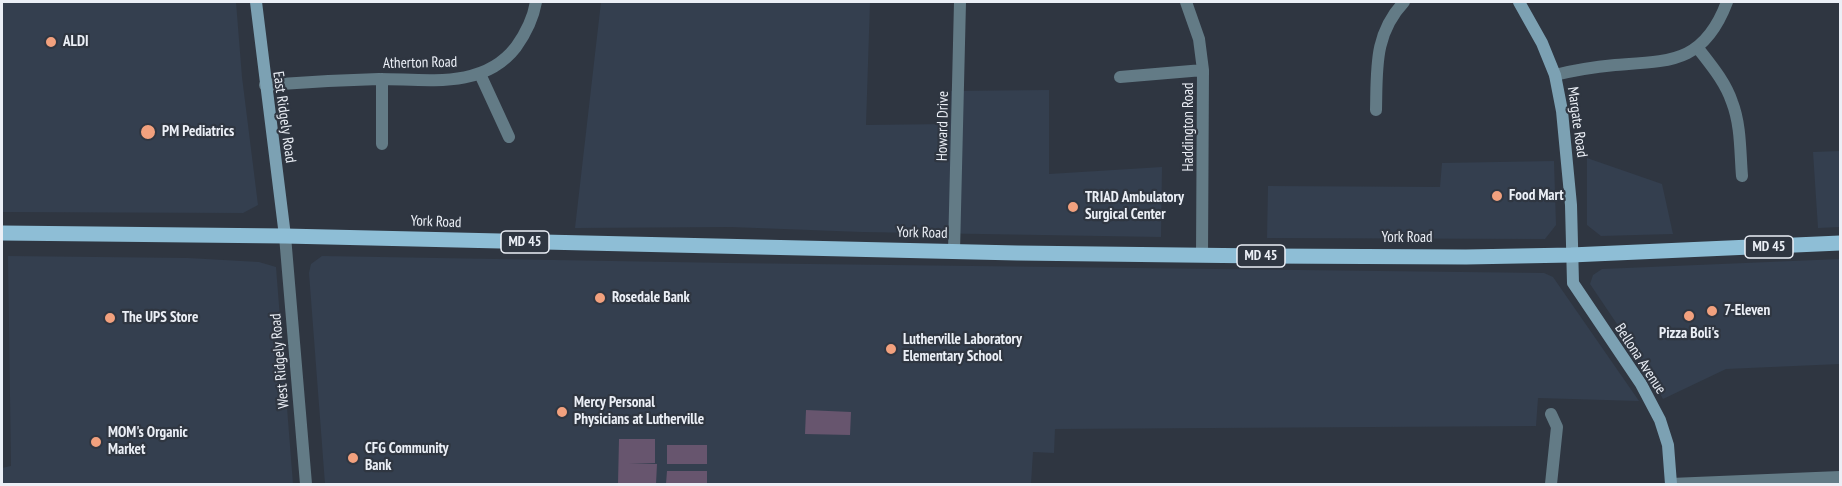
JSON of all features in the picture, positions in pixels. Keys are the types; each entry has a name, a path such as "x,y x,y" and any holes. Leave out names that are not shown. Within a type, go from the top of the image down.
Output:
{"main road":[{"name":"York Road","path":"2,233 285,236 954,251 1466,257 1571,255 1840,243"}],"street":[{"name":"East Ridgely Road","path":"256,2 285,236"},
{"name":"Atherton Road","path":"265,85 322,80 439,81 480,74 511,54 532,20 536,2"},
{"name":"Howard Drive","path":"954,251 960,2"},
{"name":"Haddington Road","path":"1186,2 1199,39 1203,70 1203,255"},
{"path":"1376,110 1379,48 1388,24 1404,2"},
{"name":"Margate Road","path":"1519,2 1542,43 1555,75 1567,150 1571,205 1571,255"},
{"path":"1555,75 1585,68 1665,62 1696,47 1708,36 1719,20 1726,2"},
{"path":"1696,47 1716,72 1732,102 1737,121 1742,176"},
{"path":"1120,77 1203,70"},
{"path":"480,74 509,137"},
{"path":"382,79 382,144"},
{"name":"West Ridgely Road","path":"285,236 306,484"},
{"name":"Bellona Avenue","path":"1571,255 1573,283 1641,384 1662,426 1668,445 1671,484"},
{"path":"1551,414 1557,427 1551,484"},
{"path":"1671,484 1840,477"}],"shaded area":[{"path":"2,2 236,2 242,77 258,205 243,213 2,212"},
{"path":"601,2 870,2 866,125 950,124 951,91 1049,90 1049,174 1162,167 1161,237 862,232 731,227 575,228"},
{"path":"1840,151 1840,227 1818,228 1813,152"},
{"path":"1587,158 1662,184 1673,234 1601,236 1587,225"},
{"path":"1554,161 1556,225 1545,239 1267,238 1268,186 1440,187 1442,163"},
{"path":"8,256 188,258 259,262 276,267 293,484 2,484 2,468 11,466"},
{"path":"322,256 1544,273 1553,277 1639,401 1538,398 1536,426 1055,429 1054,453 1033,452 1031,484 325,484 309,273 311,264"},
{"path":"1840,259 1840,364 1726,369 1663,399 1644,364 1590,284 1593,275 1602,269"},
{"path":"806,410 851,412 850,435 805,434"},
{"path":"619,439 655,439 655,463 629,463 657,464 656,484 618,484"},
{"path":"667,445 707,445 707,464 667,464"},
{"path":"667,471 707,471 707,484 666,484"}],"place":[{"name":"ALDI","path":"51,42"},
{"name":"PM Pediatrics","path":"148,132"},
{"name":"Food Mart","path":"1497,196"},
{"name":"TRIAD Ambulatory Surgical Center","path":"1073,207"},
{"name":"Rosedale Bank","path":"600,298"},
{"name":"7-Eleven","path":"1712,311"},
{"name":"Pizza Boli's","path":"1689,316"},
{"name":"The UPS Store","path":"110,318"},
{"name":"Lutherville Laboratory Elementary School","path":"891,349"},
{"name":"Mercy Personal Physicians at Lutherville","path":"562,412"},
{"name":"MOM's Organic Market","path":"96,442"},
{"name":"CFG Community Bank","path":"353,458"}]}
